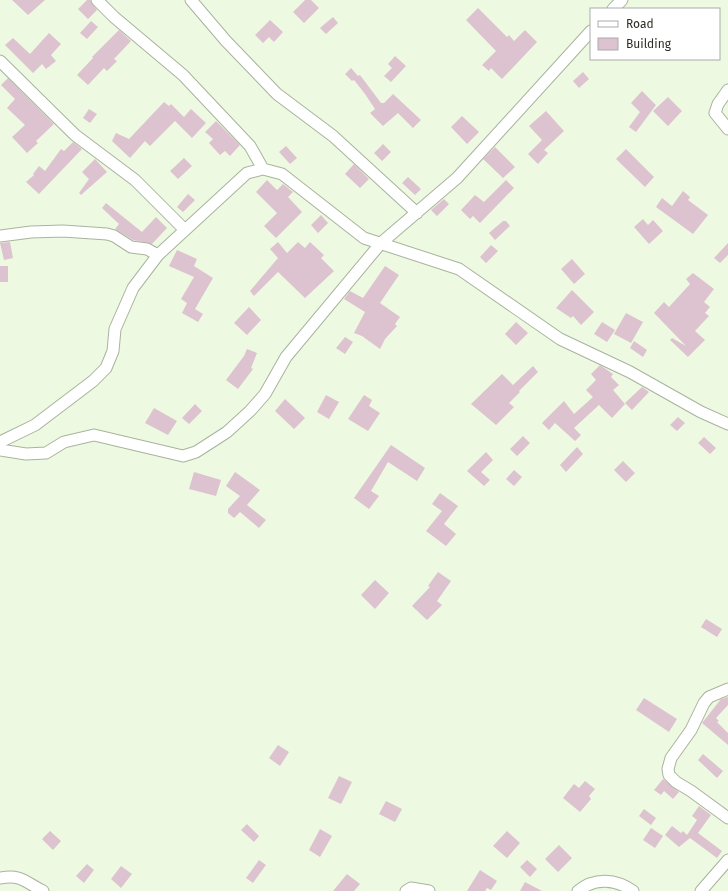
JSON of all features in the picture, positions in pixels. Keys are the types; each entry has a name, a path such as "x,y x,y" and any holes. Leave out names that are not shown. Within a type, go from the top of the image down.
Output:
{"street":[{"path":"97,0 114,17 183,75 250,146 262,168"},
{"path":"191,0 226,41 277,94 333,136 417,213"},
{"path":"614,8 622,0"},
{"path":"0,450 26,454 46,453 64,442 94,435 183,456 196,452 227,432 250,411 265,394 286,357 381,244 457,178 590,32"},
{"path":"0,61 75,135 135,180 185,230"},
{"path":"728,90 718,104 715,113 728,129"},
{"path":"0,442 35,424 93,381 106,368 113,351 115,329 133,288 158,255 247,173 262,168 282,174 364,238 459,269 560,339 630,372 701,412 728,424"},
{"path":"0,236 31,232 63,231 107,234 114,236 131,247 147,249 158,255"},
{"path":"728,689 709,697 704,703 691,730 672,758 668,769 669,775 676,782 691,790 728,818"},
{"path":"701,891 728,860"},
{"path":"0,878 12,876 20,877 43,891"},
{"path":"578,891 593,882 608,881 623,884 633,891"},
{"path":"406,891 411,888 429,891"}],"building":[{"path":"12,0 45,0 28,15"},
{"path":"87,0 90,0 97,10 88,19 78,9"},
{"path":"305,0 311,0 319,8 304,23 293,12"},
{"path":"478,8 507,37 509,35 514,41 525,30 537,42 502,79 491,68 489,71 482,65 496,51 466,20"},
{"path":"333,17 338,23 326,34 320,28"},
{"path":"270,20 283,32 274,42 269,37 263,43 255,35"},
{"path":"91,21 98,27 87,39 80,33"},
{"path":"119,30 131,41 114,59 117,61 107,71 104,68 88,85 77,75 93,58 92,57"},
{"path":"49,33 61,44 51,55 56,61 46,69 42,64 33,73 5,45 13,38 30,54"},
{"path":"395,56 406,66 391,82 384,76 392,68 388,64"},
{"path":"351,68 358,76 360,75 381,103 384,103 393,94 421,120 413,128 398,113 383,126 370,113 375,109 365,94 354,80 352,81 345,74"},
{"path":"583,72 589,79 579,88 573,81"},
{"path":"8,78 54,124 36,141 38,143 27,153 12,137 25,125 7,108 15,99 1,85"},
{"path":"642,91 656,105 636,132 629,127 640,112 631,103"},
{"path":"668,97 682,111 668,126 653,111"},
{"path":"164,102 169,106 171,104 184,117 191,109 206,123 192,138 175,121 150,146 145,141 130,158 112,141 116,133 129,139"},
{"path":"89,109 97,114 90,123 83,118"},
{"path":"546,111 564,131 544,150 548,153 538,164 528,154 542,140 529,126"},
{"path":"462,116 479,132 467,144 451,127"},
{"path":"216,121 240,145 230,156 225,151 220,155 209,143 213,139 205,132"},
{"path":"73,142 82,149 39,194 26,182 34,175 33,174 39,166 45,171 61,149 64,151"},
{"path":"383,144 391,152 382,161 374,153"},
{"path":"286,146 297,158 290,164 279,152"},
{"path":"495,147 515,167 503,178 483,159"},
{"path":"626,149 654,177 645,187 616,159"},
{"path":"184,158 192,166 178,179 170,171"},
{"path":"95,159 107,172 81,195 79,193 89,179 82,172"},
{"path":"354,164 369,179 360,188 345,174"},
{"path":"408,177 421,189 415,195 402,183"},
{"path":"267,180 277,190 283,184 293,192 288,197 302,212 276,238 264,226 277,213 256,192"},
{"path":"506,180 514,188 480,223 473,216 470,219 461,210 475,195 484,202"},
{"path":"683,191 690,197 688,200 708,215 693,234 656,207 662,198 672,206"},
{"path":"188,194 195,200 183,212 177,207"},
{"path":"444,199 449,204 437,216 431,210"},
{"path":"106,203 142,232 156,217 167,228 152,244 133,240 115,229 119,224 102,208"},
{"path":"321,215 328,223 318,233 311,225"},
{"path":"643,219 648,225 653,220 663,231 649,244 634,227"},
{"path":"503,221 506,221 510,226 495,240 489,233"},
{"path":"10,242 13,258 4,260 0,243"},
{"path":"278,242 287,253 298,242 305,248 310,242 324,255 321,258 334,271 305,298 278,272 254,296 250,291 278,258 270,249"},
{"path":"728,243 728,255 720,263 714,258"},
{"path":"491,245 498,251 486,263 480,257"},
{"path":"177,250 197,259 194,266 213,278 195,309 203,314 198,322 182,313 187,303 181,299 194,277 169,266"},
{"path":"572,259 585,274 574,284 561,269"},
{"path":"0,266 8,266 8,282 0,282"},
{"path":"385,266 399,275 380,303 400,317 395,324 397,326 385,339 380,349 362,336 354,333 365,312 344,299 350,291 363,298"},
{"path":"693,273 714,289 704,302 710,307 705,313 709,316 695,331 705,340 688,357 670,340 672,338 686,346 654,313 664,302 669,307 690,284 686,279"},
{"path":"572,290 594,312 581,325 573,316 571,318 556,308"},
{"path":"249,307 261,320 247,335 234,323"},
{"path":"626,313 643,322 631,343 614,334"},
{"path":"516,322 528,333 516,345 505,334"},
{"path":"602,322 615,330 607,342 594,334"},
{"path":"345,337 353,342 345,354 336,348"},
{"path":"634,341 647,350 643,357 630,348"},
{"path":"247,349 257,353 251,368 253,369 238,389 226,380 244,356"},
{"path":"600,365 613,374 611,377 619,385 613,390 625,404 612,418 599,405 574,428 581,435 575,441 555,423 549,430 542,423 564,401 574,414 593,397 586,390 596,380 591,374"},
{"path":"533,366 538,372 509,403 514,407 496,425 471,404 502,374 513,385"},
{"path":"642,387 649,392 632,410 625,403"},
{"path":"326,395 339,402 329,419 317,412"},
{"path":"364,395 372,400 369,406 380,413 368,431 348,419"},
{"path":"285,399 305,418 294,429 275,411"},
{"path":"195,404 202,411 189,424 182,418"},
{"path":"154,408 177,421 168,435 145,423"},
{"path":"678,417 685,423 677,431 670,425"},
{"path":"523,436 530,443 517,456 510,449"},
{"path":"704,437 716,448 710,454 698,443"},
{"path":"391,445 425,468 417,481 388,462 371,491 379,496 369,509 354,498"},
{"path":"577,447 583,454 566,472 560,465"},
{"path":"486,452 493,460 481,472 490,480 484,486 467,471"},
{"path":"623,461 635,473 626,482 614,470"},
{"path":"514,470 522,477 514,486 506,479"},
{"path":"194,472 221,480 216,496 189,489"},
{"path":"235,472 260,490 247,505 266,520 259,528 240,512 234,518 228,513 228,509 240,496 226,486"},
{"path":"440,493 458,506 444,524 456,534 446,546 426,531 442,511 432,504"},
{"path":"438,572 451,581 437,601 442,605 427,620 412,606 430,587 428,586"},
{"path":"375,580 389,593 375,609 361,595"},
{"path":"706,619 722,629 717,637 701,627"},
{"path":"728,697 728,705 716,718 719,721 717,722 728,733 728,745 702,723 721,699"},
{"path":"644,698 677,719 669,732 636,710"},
{"path":"278,745 289,752 280,766 269,758"},
{"path":"703,754 723,771 717,778 698,760"},
{"path":"339,776 352,782 341,804 328,798"},
{"path":"663,779 679,792 673,799 664,791 661,795 654,790"},
{"path":"585,781 595,789 589,796 591,799 580,812 563,798 574,784 579,788"},
{"path":"386,801 402,809 395,822 379,814"},
{"path":"699,806 711,815 698,833 722,851 717,858 690,838 679,847 665,835 672,826 681,833 683,831 687,835 697,820 692,816"},
{"path":"644,809 656,818 651,825 639,816"},
{"path":"247,824 259,836 254,842 241,830"},
{"path":"651,828 663,836 655,848 643,840"},
{"path":"320,829 332,836 320,857 309,850"},
{"path":"50,831 61,841 53,850 42,839"},
{"path":"507,831 520,843 507,858 493,846"},
{"path":"559,845 572,858 558,872 545,859"},
{"path":"259,860 266,865 253,883 246,878"},
{"path":"527,860 537,869 530,877 520,867"},
{"path":"87,864 94,870 84,883 76,876"},
{"path":"121,866 132,874 121,888 111,879"},
{"path":"480,870 497,881 491,890 487,888 485,891 467,891"},
{"path":"347,874 360,884 354,891 333,891"},
{"path":"525,882 542,891 520,891"}]}
